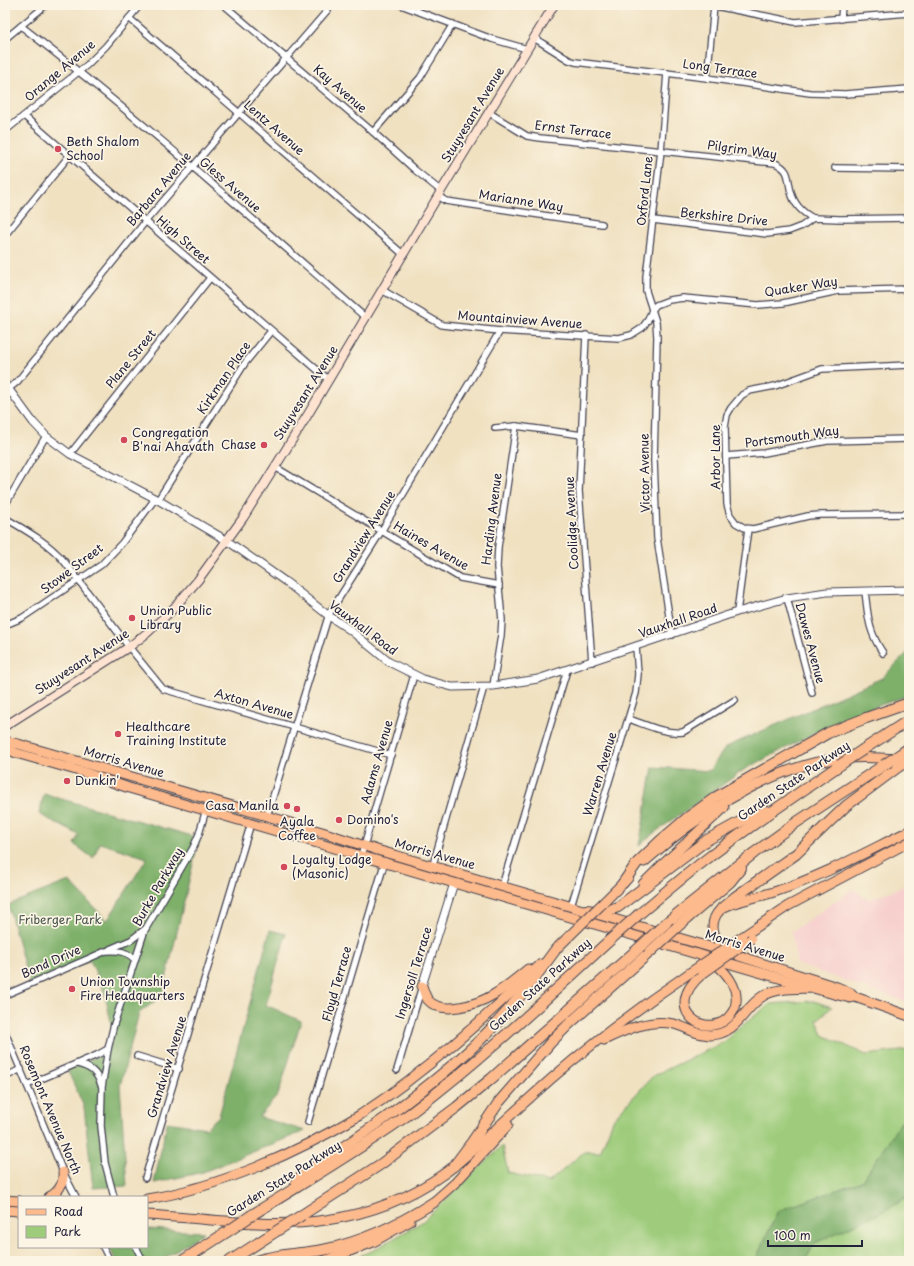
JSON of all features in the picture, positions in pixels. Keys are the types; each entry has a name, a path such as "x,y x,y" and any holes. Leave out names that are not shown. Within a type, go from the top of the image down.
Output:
{"highway":[{"path":"623,883 637,863 660,841 716,796 836,730 870,716 909,703"},
{"name":"Garden State Parkway","path":"182,1261 413,1111 502,1037 638,915 708,858 775,809 909,720"},
{"path":"230,1261 381,1164 452,1112 666,923 754,853 797,822 884,765 907,755"},
{"path":"722,908 735,897 796,854 842,809 898,767 907,755"},
{"path":"586,910 607,911 617,908 707,840 749,817 775,809"},
{"path":"454,1166 499,1102 551,1042 677,927 730,882 754,853"},
{"path":"252,1215 316,1165 387,1117 469,1050 518,1000 556,949"},
{"path":"256,1261 272,1257 328,1249 356,1241 394,1225 434,1202"}],"main road":[{"name":"Stuyvesant Avenue","path":"5,726 129,647 173,609 198,580 243,518 275,467 554,5"},
{"name":"Morris Avenue","path":"5,741 210,799 387,853 746,958 837,987 851,993 855,997 909,1016"},
{"name":"Morris Avenue","path":"5,748 16,753 361,856 814,988 850,998 855,997"},
{"path":"148,1199 202,1187 246,1172 303,1146 359,1115 397,1089 455,1042 512,992 651,856 688,826 713,810 749,789 780,774 818,762 840,758 907,755"},
{"path":"874,757 909,764"},
{"path":"625,903 656,871 716,815 749,789"},
{"path":"746,958 725,948 715,937 713,921 717,913 722,908 732,903 766,895 801,882 842,865 909,831"},
{"path":"698,954 713,962 721,968 736,992 735,1009 727,1019 721,1023 710,1025 701,1024 692,1019 687,1013 684,1002 687,990 702,974 747,938 788,906 909,842"},
{"path":"148,1215 277,1224 300,1223 326,1220 359,1213 394,1201 434,1180 454,1166 586,1050 651,1000 691,972 747,938"},
{"path":"422,986 428,1000 434,1005 451,1008 469,1005 484,1000 497,992 556,949"},
{"path":"586,1050 614,1035 638,1026 657,1022 675,1024 702,1035 718,1034 732,1027 758,1000 767,994 814,988"},
{"path":"324,1261 385,1236 407,1223 434,1202 456,1182 551,1080"},
{"path":"51,1196 56,1193 60,1187 63,1172"},
{"path":"5,1200 18,1201"},
{"path":"5,1210 18,1211"}],"street":[{"path":"5,39 46,5"},
{"name":"Orange Avenue","path":"5,131 87,65 106,46 140,5"},
{"name":"Kay Avenue","path":"224,5 373,132 440,193"},
{"name":"Barbara Avenue","path":"6,389 17,382 145,222 332,5"},
{"path":"401,5 492,39 527,49"},
{"path":"706,78 712,5 795,22 909,13"},
{"path":"841,19 842,5"},
{"name":"Lentz Avenue","path":"129,18 404,255"},
{"path":"373,132 420,78 453,24"},
{"name":"Gless Avenue","path":"20,26 78,71 192,167 366,318"},
{"name":"Long Terrace","path":"534,38 569,60 822,94 845,94 909,89"},
{"name":"Oxford Lane","path":"652,310 646,291 646,277 661,151 667,73"},
{"name":"Ernst Terrace","path":"488,112 527,136 661,151"},
{"name":"High Street","path":"24,116 328,380"},
{"name":"Pilgrim Way","path":"661,151 775,163 788,175 790,191 796,203 805,213 813,218"},
{"path":"5,235 69,156"},
{"path":"835,168 909,169"},
{"name":"Marianne Way","path":"440,193 446,200 602,224"},
{"path":"813,218 909,218"},
{"name":"Berkshire Drive","path":"653,220 767,234 789,231 802,226 813,218"},
{"name":"Plane Street","path":"70,454 210,278"},
{"name":"Quaker Way","path":"652,310 656,305 661,303 683,298 758,305 783,303 838,291 909,289"},
{"name":"Mountainview Avenue","path":"382,290 442,325 500,331 620,338 631,335 642,328 648,320 652,310"},
{"name":"Victor Avenue","path":"652,310 656,322 658,338 654,460 657,538 672,634"},
{"name":"Kirkman Place","path":"157,500 244,363 271,331"},
{"name":"Grandview Avenue","path":"267,816 329,616 382,530 500,331"},
{"name":"Coolidge Avenue","path":"586,335 579,491 592,662"},
{"name":"Arbor Lane","path":"748,529 736,523 730,515 727,504 725,427 727,415 736,401 749,391 775,386 826,369 909,365"},
{"name":"Vauxhall Road","path":"6,389 46,436 70,454 157,500 226,540 286,582 329,616 350,630 388,662 423,679 452,687 484,687 538,679 737,612 786,598 827,592 909,590"},
{"path":"495,428 516,426 582,435"},
{"name":"Harding Avenue","path":"493,686 502,620 497,567 498,547 516,426"},
{"path":"5,505 46,436"},
{"name":"Portsmouth Way","path":"726,456 764,453 827,441 909,439"},
{"name":"Haines Avenue","path":"275,467 460,578 499,585"},
{"name":"Stowe Street","path":"5,625 22,618 101,564 122,543 157,500"},
{"path":"737,612 748,529 761,528 808,516 909,514"},
{"name":"Axton Avenue","path":"5,518 39,538 64,560 129,647 163,689 391,755"},
{"path":"865,591 868,623 876,642 883,653"},
{"name":"Dawes Avenue","path":"786,598 812,693"},
{"name":"Warren Avenue","path":"571,906 629,719 638,685 636,647"},
{"path":"502,886 567,670"},
{"name":"Adams Avenue","path":"361,856 414,675"},
{"path":"430,876 484,687"},
{"path":"629,719 665,732 683,732 735,700"},
{"name":"Burke Parkway","path":"114,1196 107,1171 102,1141 102,1087 108,1049 114,1024 147,926 193,848 210,799"},
{"name":"Grandview Avenue","path":"146,1178 251,823"},
{"name":"Floyd Terrace","path":"308,1122 387,853"},
{"name":"Ingersoll Terrace","path":"397,1070 454,883"},
{"name":"Bond Drive","path":"5,995 131,940 147,926"},
{"name":"Bond Drive","path":"106,951 130,954 135,960"},
{"name":"Rosemont Avenue North","path":"5,1032 63,1172 75,1196"},
{"path":"27,1085 78,1064 108,1049"},
{"path":"137,1056 179,1068"},
{"path":"78,1064 93,1070 102,1087"},
{"path":"5,1077 21,1069"},
{"path":"104,1248 110,1261"},
{"path":"136,1248 143,1261"}],"shaded area":[{"path":"909,884 909,1003 797,964 791,932 853,889 868,900"}],"green space":[{"path":"909,651 909,695 846,717 745,769 654,833 639,846 653,767 709,771 726,747 882,678"},
{"name":"Friberger Park","path":"44,794 199,838 162,996 139,1013 120,1086 127,1186 93,1188 84,1107 67,1069 106,1053 114,1035 104,991 90,960 30,986 8,905 69,881 107,921 147,858 100,843 93,858 74,844 79,835 39,814"},
{"path":"270,930 286,934 266,1005 301,1021 278,1095 259,1117 305,1131 203,1172 154,1183 167,1122 206,1128 219,1116"},
{"path":"813,1001 832,1007 817,1020 823,1035 866,1055 909,1050 909,1110 862,1181 778,1211 755,1261 345,1261 374,1250 422,1222 502,1146 508,1173 549,1182 584,1152 600,1152 614,1118 653,1076 724,1042 734,1032 770,1004"},
{"path":"909,1110 909,1195 892,1207 815,1243 805,1261 755,1261 778,1211 862,1181"},
{"path":"909,1195 909,1261 805,1261 814,1243 892,1207"},
{"path":"148,1229 204,1232 160,1261 116,1261 110,1248 148,1248"}],"place":[{"name":"Beth Shalom School","path":"58,149"},
{"name":"Congregation B'nai Ahavath","path":"124,440"},
{"name":"Chase","path":"264,445"},
{"name":"Union Public Library","path":"132,618"},
{"name":"Healthcare Training Institute","path":"118,734"},
{"name":"Dunkin'","path":"67,781"},
{"name":"Casa Manila","path":"287,806"},
{"name":"Ayala Coffee","path":"297,809"},
{"name":"Domino's","path":"339,820"},
{"name":"Loyalty Lodge (Masonic)","path":"284,867"},
{"name":"Union Township Fire Headquarters","path":"72,989"}]}
